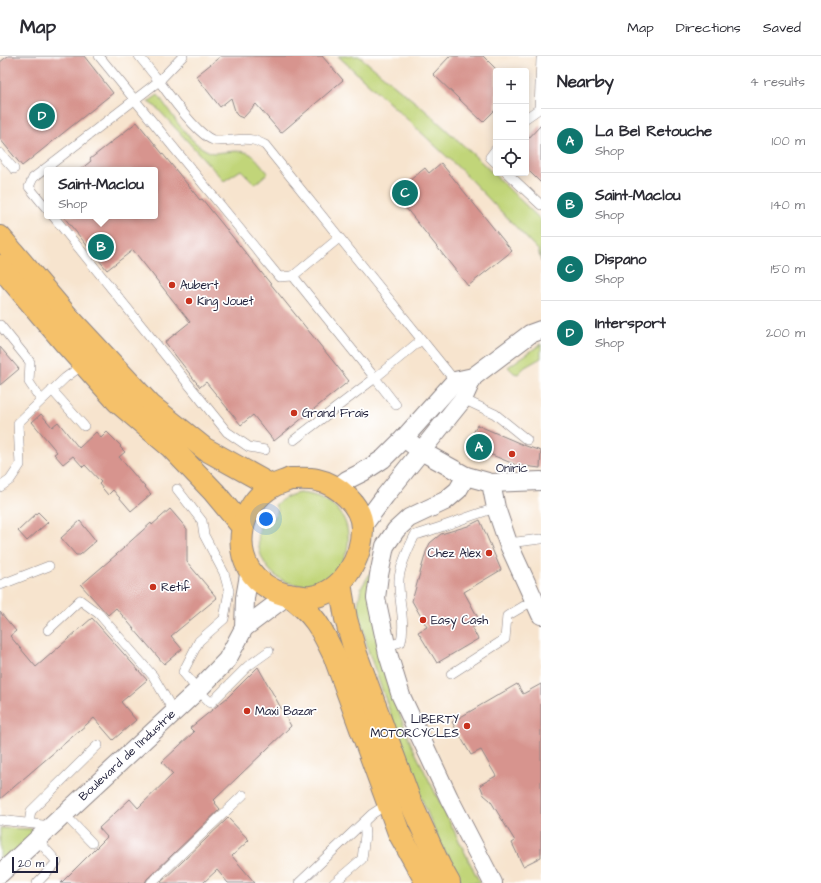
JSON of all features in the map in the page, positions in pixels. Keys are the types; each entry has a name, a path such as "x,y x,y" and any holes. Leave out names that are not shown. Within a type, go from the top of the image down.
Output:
{"main road":[{"path":"0,237 68,317 150,406 205,449 272,486"},
{"path":"2,273 117,401 170,446 214,492 242,526"},
{"path":"290,479 316,480 327,483 336,489 349,499 358,513 362,527 358,555 352,568 340,583 325,592 310,597 288,595 273,591 257,579 242,555 242,526 248,512 258,498 272,486 290,479"},
{"path":"340,583 346,619 356,654 410,801 440,867 449,883"},
{"path":"288,595 303,606 313,616 321,628 334,655 399,833 427,883"}],"street":[{"path":"336,489 347,480 384,459 455,382 473,377 537,329"},
{"path":"362,527 463,399 473,377"},
{"path":"404,438 421,451 466,476 491,483 541,482"},
{"path":"466,476 458,490 445,501 409,518 396,530 385,546 378,575 376,598 386,646 401,696 493,883"},
{"path":"491,483 496,508 508,543 538,607"},
{"name":"Boulevard de l'Industrie","path":"0,874 33,831 57,820 198,690 227,660 244,628 250,569"},
{"name":"Boulevard de l'Industrie","path":"244,628 288,595"}],"lane":[{"path":"99,56 279,278 293,276 339,238"},
{"path":"139,56 197,128 207,136 213,140 255,140 264,145 455,382"},
{"path":"47,167 159,81 183,56"},
{"path":"529,116 539,110 541,58"},
{"path":"0,153 14,169"},
{"path":"44,170 33,178 29,187 44,205"},
{"path":"510,176 541,205"},
{"path":"55,219 228,432 249,447 266,450"},
{"path":"293,276 396,405"},
{"path":"0,325 30,362 29,382 42,400"},
{"path":"294,440 375,378 421,340"},
{"path":"0,487 10,480 20,465 18,423 52,390 84,364"},
{"path":"52,390 84,426"},
{"path":"463,399 495,414 527,440"},
{"path":"177,489 202,521 204,535 224,573 229,591 224,619 199,641 183,672 211,703 248,666 269,651"},
{"path":"386,646 401,642 403,632 399,578 407,551 415,535 496,508"},
{"path":"508,543 541,539"},
{"path":"0,585 49,566"},
{"path":"48,630 80,600 99,614 153,676 174,712"},
{"path":"451,674 504,638 507,616 538,607"},
{"path":"37,883 57,862 33,831 31,811 98,745"},
{"path":"151,883 243,795"},
{"path":"299,883 372,814 388,803"},
{"path":"0,820 33,831"},
{"path":"57,820 92,843"},
{"path":"334,883 362,859 365,835 364,822"}],"green space":[{"path":"338,56 359,56 426,111 541,220 541,262 538,250 463,172"},
{"path":"158,95 181,127 202,148 213,153 234,151 246,152 251,154 268,173 255,184 241,170 224,181 156,107 148,102"},
{"path":"541,344 541,358 525,367 518,374 514,373 508,367"},
{"path":"299,493 317,496 332,504 343,516 348,534 348,547 346,554 335,574 320,582 306,585 292,584 273,574 264,562 258,539 262,520 271,520 278,511 275,505 292,495"},
{"path":"373,569 377,644 387,681 411,744 480,883 462,883 440,843 415,783 368,650 358,605 361,588"},
{"path":"0,828 33,829 35,832 0,863"}],"building":[{"path":"8,56 84,56 113,93 22,166 0,139 0,62"},
{"path":"221,56 322,56 343,80 281,133 256,104 243,118 236,114 231,98 220,107 196,76"},
{"path":"450,56 483,56 495,68 493,68 493,112 483,122 433,74"},
{"path":"137,122 200,200 202,199 349,381 274,441 253,415 241,425 206,382 200,387 165,342 190,322 133,250 107,270 65,219 158,219 158,167 84,167 91,161 90,159"},
{"path":"541,125 541,183 529,171 529,138"},
{"path":"441,163 512,251 468,286 394,193 425,168 429,173"},
{"path":"0,347 19,369 0,385"},
{"path":"41,414 52,427 58,422 79,448 96,432 101,438 107,432 125,452 119,457 151,494 131,511 113,490 108,495 99,484 101,482 85,465 83,467 73,456 63,464 54,454 57,452 32,422"},
{"path":"477,425 541,451 540,468 516,465 468,445"},
{"name":"Retif","path":"170,509 187,529 187,562 217,598 171,636 182,649 164,664 116,608 108,615 81,585 151,523 152,525"},
{"path":"38,512 48,522 27,541 18,531"},
{"path":"480,520 501,570 464,592 481,623 472,628 478,639 437,663 418,632 427,627 412,601 426,552 430,543 441,534 468,526"},
{"path":"80,521 96,541 80,555 76,555 61,538"},
{"path":"0,612 16,631 10,636 36,667 92,618 147,680 121,702 136,720 113,740 94,718 0,799"},
{"path":"258,667 291,726 214,800 220,809 147,879 145,883 61,883 107,837 99,828 130,799 138,808 173,774 162,762 194,732 190,728 228,697"},
{"path":"517,684 523,694 541,684 541,857 523,866 512,843 515,841 490,800 484,795 480,785 496,776 481,750 471,755 452,722"},
{"path":"228,818 249,840 232,856 255,883 228,883 217,870 203,883 160,883"}],"place":[{"name":"Intersport","path":"42,116"},
{"name":"Dispano","path":"405,193"},
{"name":"Saint-Maclou","path":"101,247"},
{"name":"Aubert","path":"172,285"},
{"name":"King Jouet","path":"189,301"},
{"name":"Grand Frais","path":"294,413"},
{"name":"La Bel Retouche","path":"479,447"},
{"name":"Oniric","path":"512,454"},
{"name":"Chez Alex","path":"489,553"},
{"name":"Retif","path":"153,587"},
{"name":"Easy Cash","path":"423,620"},
{"name":"Maxi Bazar","path":"247,711"},
{"name":"LIBERTY MOTORCYCLES","path":"467,726"}]}
